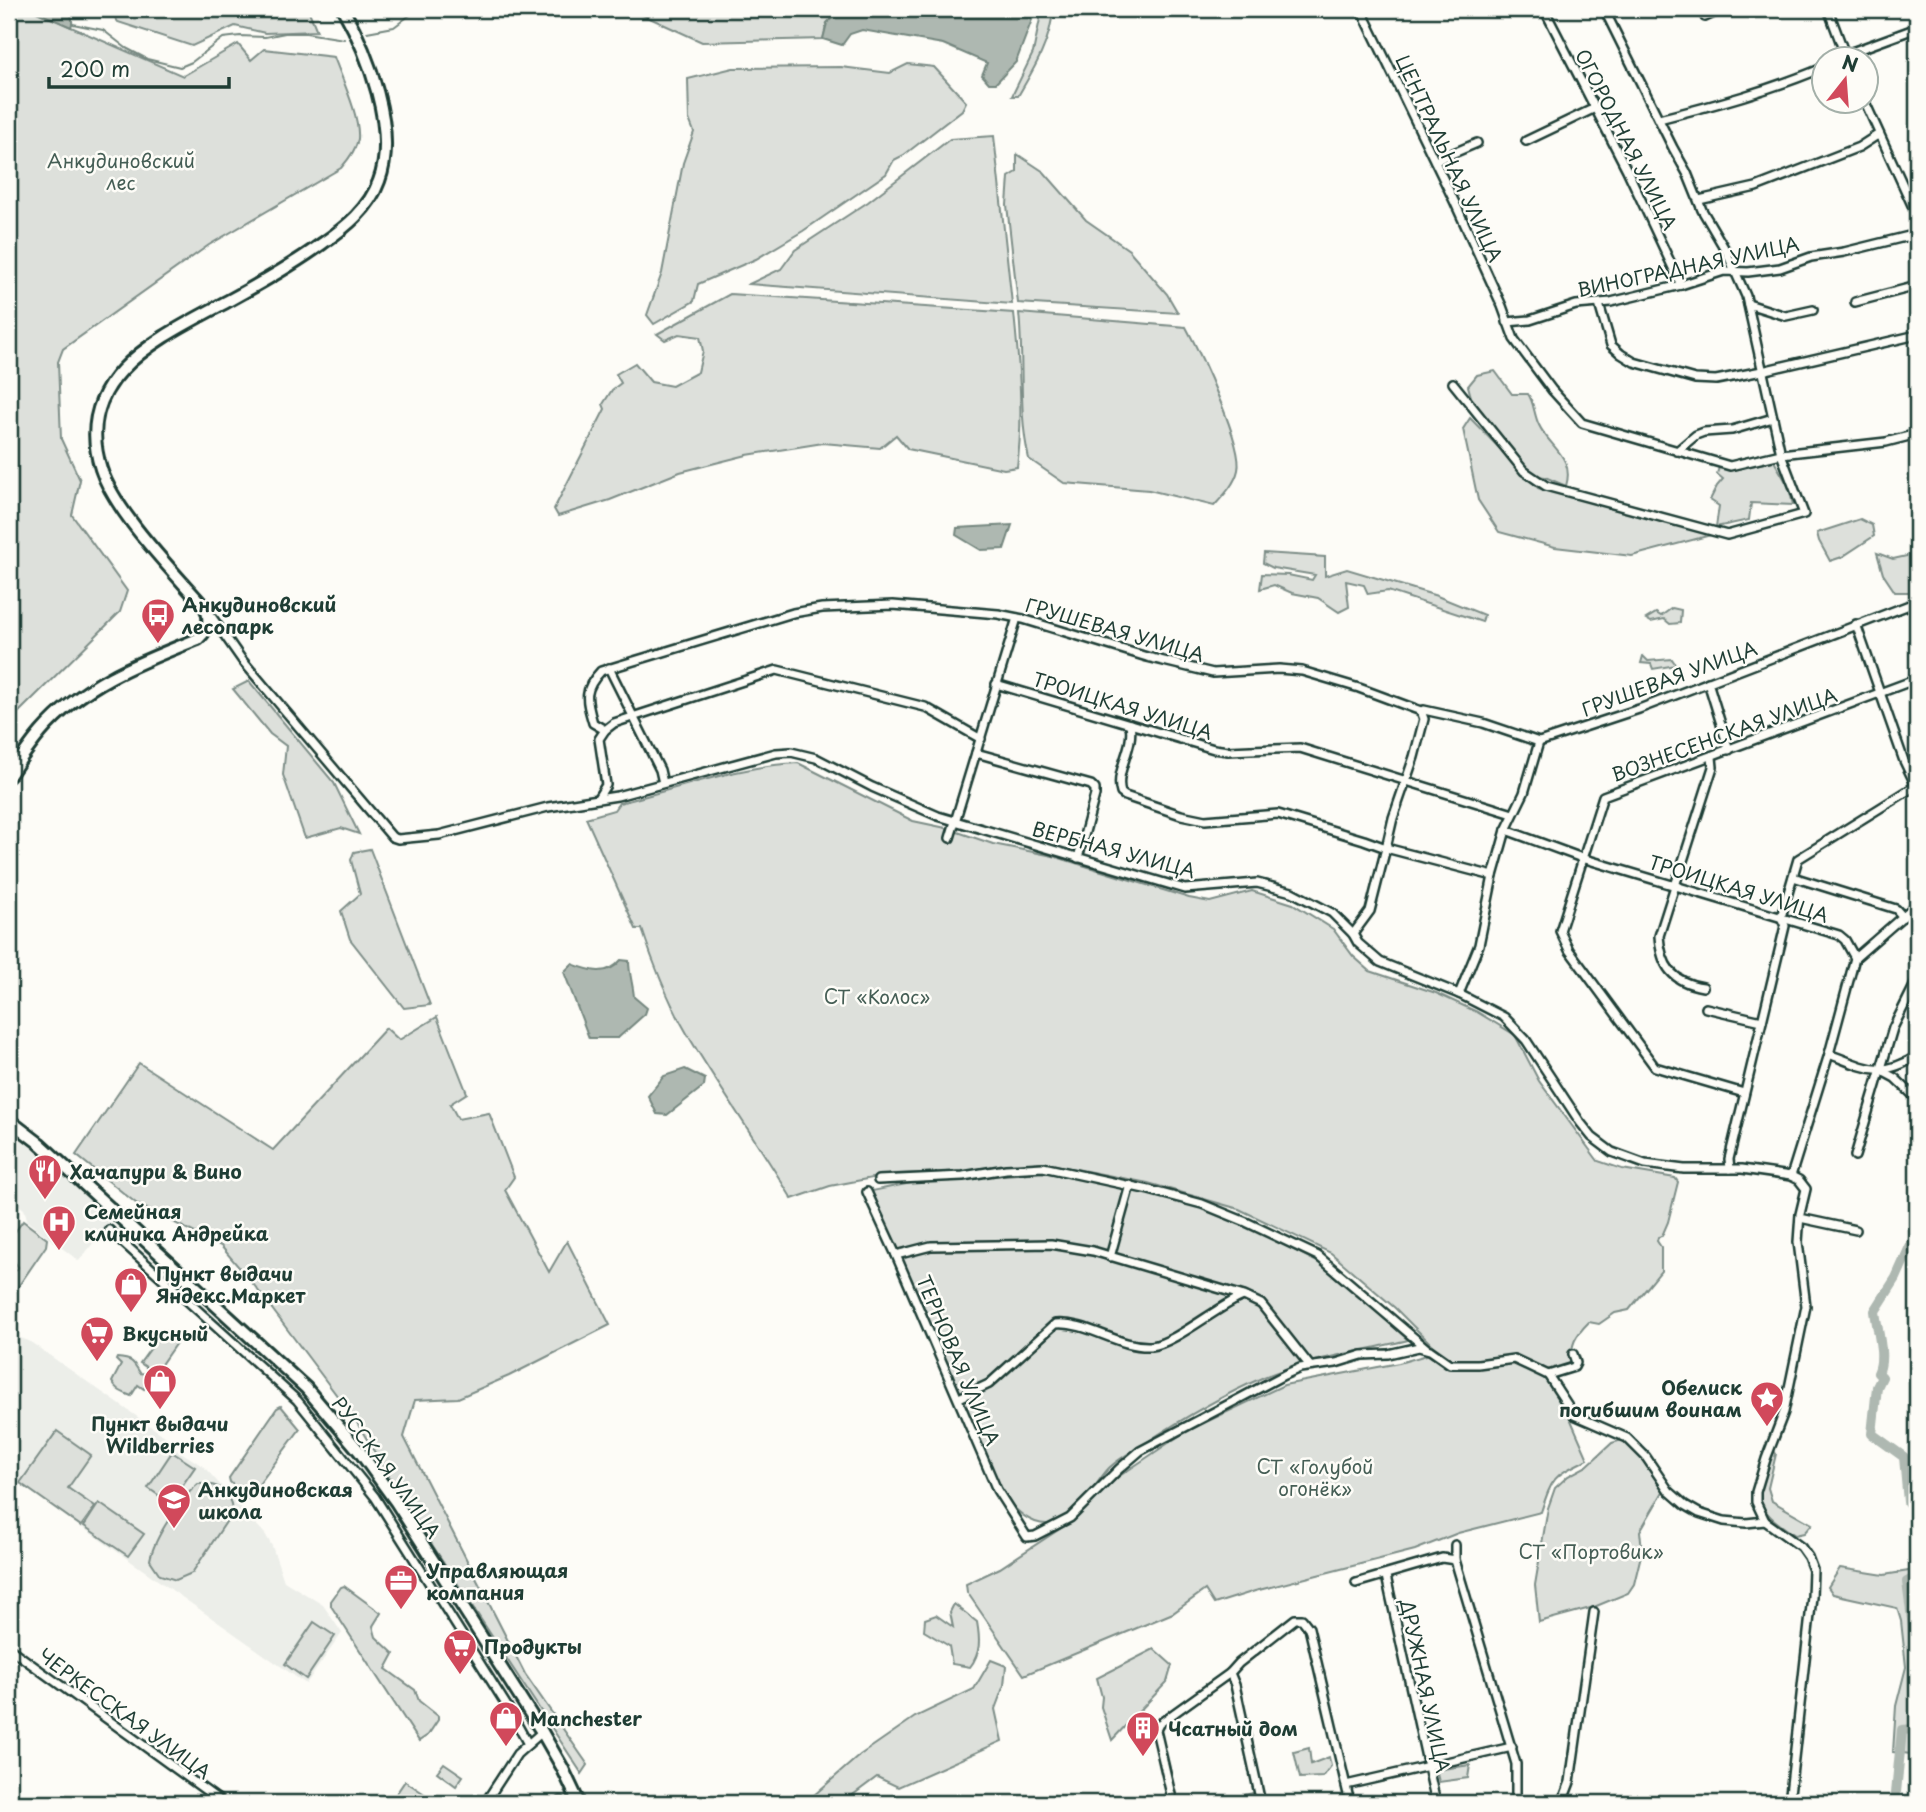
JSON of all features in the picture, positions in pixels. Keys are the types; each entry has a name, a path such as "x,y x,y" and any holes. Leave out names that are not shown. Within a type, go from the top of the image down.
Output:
{"street":[{"path":"223,632 128,518 113,496 98,459 98,417 103,398 113,380 139,353 167,334 291,265 342,230 369,201 383,170 384,128 367,63 343,9"},
{"name":"ЦЕНТРАЛЬНАЯ УЛИЦА","path":"1361,9 1435,161 1519,347 1582,423 1730,466 1780,454 1886,442 1917,434"},
{"name":"ОГОРОДНАЯ УЛИЦА","path":"1544,9 1681,285"},
{"path":"1453,383 1524,471 1546,486 1727,535 1804,514 1780,454 1748,304 1604,9"},
{"path":"1705,17 1723,9"},
{"path":"1828,9 1841,46"},
{"path":"1875,46 1917,28"},
{"path":"1659,119 1710,106 1811,73"},
{"path":"1526,141 1595,108"},
{"path":"1871,116 1917,216"},
{"path":"1699,200 1756,187 1859,147 1879,134"},
{"path":"1435,161 1477,143"},
{"name":"ВИНОГРАДНАЯ УЛИЦА","path":"1507,322 1530,320 1576,305 1599,304 1681,285 1724,271 1748,272 1780,268 1811,257 1844,252 1917,234"},
{"path":"1855,302 1917,286"},
{"path":"1599,304 1611,345 1621,354 1634,362 1695,379 1716,380 1762,371 1917,335"},
{"path":"1748,304 1786,316 1812,310"},
{"path":"1677,451 1696,435 1704,432 1732,429 1773,418"},
{"name":"ГРУШЕВАЯ УЛИЦА","path":"609,668 793,613 822,608 892,605 1017,618 1147,657 1213,673 1279,669 1302,671 1421,711 1483,723 1539,742 1639,709 1917,602"},
{"path":"198,639 208,625 205,609"},
{"path":"950,838 1017,618"},
{"path":"1730,1169 1729,1158 1786,926 1782,917 1798,859 1917,786 1856,624"},
{"path":"9,776 40,733 86,691 120,672 213,633 223,632"},
{"name":"ВЕРБНАЯ УЛИЦА","path":"223,632 242,660 392,837 405,840 439,835 548,807 617,796 776,753 791,752 816,758 872,787 938,816 1185,889 1257,883 1278,887 1309,900 1332,913 1353,934 1358,943 1380,962 1491,1009 1516,1028 1580,1122 1592,1137 1612,1152 1645,1164 1684,1169 1742,1169 1791,1176"},
{"path":"605,730 593,723 587,705 589,684 601,671 609,668 660,770 663,783"},
{"path":"598,798 606,785 599,739 614,723 778,670 925,707 981,739"},
{"name":"ВОЗНЕСЕНСКАЯ УЛИЦА","path":"1744,1093 1655,1067 1569,950 1560,931 1603,796 1917,679"},
{"path":"1708,682 1729,750"},
{"name":"ТРОИЦКАЯ УЛИЦА","path":"996,684 1214,750 1300,748 1513,814"},
{"path":"1353,934 1370,911 1385,848 1423,723 1421,711"},
{"path":"1130,724 1132,737 1119,784 1121,793 1181,815 1205,820 1278,814 1364,839 1385,848 1493,876"},
{"path":"1459,994 1479,945 1493,876 1506,830 1524,793 1539,742"},
{"path":"976,754 1091,785 1095,789 1096,795 1078,858"},
{"path":"1703,987 1686,984 1668,970 1660,951 1659,936 1713,767 1712,757"},
{"name":"ТРОИЦКАЯ УЛИЦА","path":"1506,830 1582,858 1839,935 1846,940 1855,958"},
{"path":"1793,877 1896,909 1903,917"},
{"path":"1789,1803 1813,1570 1801,1547 1765,1521 1758,1509 1756,1492 1784,1412 1806,1306 1798,1242 1806,1189 1799,1180 1791,1176 1855,958 1917,904"},
{"path":"1855,1156 1893,1028 1917,980"},
{"path":"1706,1008 1762,1021"},
{"path":"1829,1054 1875,1071 1901,1066 1917,1056"},
{"path":"1880,1070 1895,1078 1917,1099"},
{"name":"РУССКАЯ УЛИЦА","path":"9,1120 38,1143 306,1388 360,1452 396,1502 542,1732 579,1803"},
{"path":"878,1180 964,1176 1006,1169 1043,1167 1130,1185 1214,1208 1318,1256 1426,1348 1450,1364 1478,1364 1514,1359 1548,1375 1574,1415 1632,1442 1646,1457 1669,1491 1699,1513 1724,1521 1765,1521"},
{"path":"1110,1257 1130,1185"},
{"name":"ТЕРНОВАЯ УЛИЦА","path":"867,1192 997,1490 1031,1536 1078,1511 1140,1451 1290,1371 1310,1366"},
{"path":"1800,1218 1856,1230"},
{"path":"109,1230 304,1409 375,1497 507,1706 528,1744"},
{"path":"896,1255 931,1245 1051,1244 1093,1251 1244,1296 1261,1304 1310,1366 1336,1363 1362,1355 1388,1354 1412,1347 1426,1348"},
{"path":"958,1398 989,1384 1055,1324 1067,1323 1134,1344 1153,1346 1228,1302 1244,1296"},
{"path":"1548,1375 1574,1367 1576,1363 1573,1354"},
{"path":"1455,1545 1454,1560 1516,1764 1516,1803"},
{"path":"1356,1583 1442,1558 1454,1560"},
{"path":"1402,1561 1405,1570"},
{"name":"ДРУЖНАЯ УЛИЦА","path":"1386,1576 1436,1803"},
{"path":"1562,1803 1570,1782 1594,1612"},
{"path":"1173,1803 1156,1730 1158,1724 1230,1673 1295,1619 1302,1619 1310,1628 1350,1803"},
{"name":"ЧЕРКЕССКАЯ УЛИЦА","path":"9,1648 223,1803"},
{"path":"1230,1673 1261,1803"},
{"path":"485,1803 517,1754 542,1732"},
{"path":"1346,1785 1511,1747"}],"shaded area":[{"path":"35,9 68,9 72,20 71,27 37,12"},
{"path":"841,9 1036,9 1016,62 996,83 989,83 982,75 987,63 943,44 862,30 850,34 842,45 823,39 827,23"},
{"path":"1012,525 1004,549 981,550 956,535 957,528"},
{"path":"621,960 629,961 634,997 647,1008 645,1014 618,1038 589,1038 564,972 572,964 604,971"},
{"path":"685,1069 705,1079 704,1086 667,1115 657,1114 648,1096 664,1076"},
{"path":"9,1127 113,1218 79,1261 28,1222 24,1209 9,1198"},
{"name":"Анкудиновская школа","path":"9,1334 29,1341 169,1439 167,1443 204,1467 265,1534 284,1581 323,1605 342,1633 306,1684 9,1476"}],"green space":[{"name":"Анкудиновский лес","path":"9,9 30,9 183,76 238,44 251,60 264,49 334,57 353,109 358,139 354,151 341,168 209,245 63,349 58,362 61,439 80,480 72,515 127,591 120,612 18,713 9,726"},
{"path":"109,9 308,9 317,31 265,33 235,26 192,46 118,22"},
{"path":"630,9 841,9 827,23 823,39 702,42"},
{"path":"1042,9 1053,9 1049,32 1036,65 1018,96 1012,96 1033,53"},
{"path":"908,64 934,67 966,102 962,110 894,160 886,174 803,231 756,259 698,284 694,301 654,324 647,315 662,273 683,163 694,132 689,119 688,79 733,68 841,67 890,73"},
{"path":"994,136 1012,304 749,284 781,269 795,250 868,202 950,139"},
{"path":"1017,154 1044,172 1086,220 1129,250 1167,294 1178,313 1018,303 1007,205 1009,177 1017,172"},
{"path":"730,294 1014,313 1020,409 1017,467 1004,469 908,449 896,435 880,448 823,443 747,455 680,472 610,500 558,516 554,509 605,409 603,404 612,390 621,383 616,374 635,363 651,382 672,386 698,372 703,351 700,337 679,334 665,340 657,334"},
{"path":"1019,313 1186,327 1219,398 1238,458 1238,470 1234,480 1214,506 1149,490 1064,483 1029,459 1022,405"},
{"path":"1495,371 1512,394 1528,394 1530,397 1543,433 1560,453 1567,467 1566,486 1545,477 1531,475 1473,404 1468,386 1477,375"},
{"path":"1470,418 1538,488 1711,535 1632,556 1555,547 1499,532 1478,500 1463,429"},
{"path":"1774,461 1789,487 1793,505 1751,503 1749,520 1716,527 1719,506 1710,500 1723,479 1717,474 1719,467 1732,470"},
{"path":"1860,519 1872,525 1874,536 1842,557 1830,561 1817,533"},
{"path":"1264,553 1325,557 1325,576 1347,569 1437,596 1484,615 1482,622 1388,591 1368,594 1364,585 1346,581 1349,607 1339,612 1318,598 1292,593 1274,585 1260,589 1262,574 1288,575 1312,580 1315,575 1273,568 1263,563"},
{"path":"1877,553 1893,559 1916,554 1917,592 1895,592 1883,574"},
{"path":"1672,608 1681,610 1680,623 1670,624 1664,619 1651,622 1646,619 1656,613 1661,616"},
{"path":"1643,656 1648,661 1672,659 1676,665 1653,669 1651,664 1641,663"},
{"path":"249,681 334,783 359,834 341,828 305,838 283,775 286,746 270,734 233,689"},
{"name":"СТ «Колос»","path":"798,763 913,821 946,828 993,844 1053,856 1189,898 1210,902 1252,891 1293,904 1333,929 1353,956 1370,971 1436,993 1477,1012 1515,1035 1539,1081 1598,1161 1622,1169 1675,1178 1678,1182 1668,1222 1657,1241 1661,1247 1661,1271 1629,1310 1615,1313 1599,1324 1589,1322 1575,1341 1570,1364 1547,1371 1516,1356 1474,1362 1445,1358 1395,1308 1331,1253 1239,1209 1148,1183 1040,1162 962,1172 893,1174 830,1186 792,1199 682,1024 662,984 642,929 636,929 586,818 614,810 619,803 707,779"},
{"path":"370,849 430,1005 404,1008 350,939 341,911 360,894 351,860 354,852"},
{"path":"437,1017 467,1093 450,1104 458,1119 489,1113 514,1177 505,1190 549,1272 567,1241 610,1325 509,1376 458,1398 415,1400 404,1437 525,1674 588,1765 582,1774 408,1508 356,1421 254,1285 221,1246 137,1204 76,1155 139,1063 273,1150 386,1028 399,1040"},
{"path":"1042,1172 1128,1187 1224,1214 1331,1269 1408,1340 1298,1365 1249,1384 1188,1417 1117,1461 1068,1517 1048,1524 1033,1521 1020,1513 997,1490 867,1192 911,1183"},
{"path":"23,1221 47,1239 46,1246 9,1300 9,1273 18,1267 9,1240"},
{"path":"164,1330 178,1340 155,1373 140,1363"},
{"name":"СТ «Голубой огонёк»","path":"1430,1354 1446,1367 1517,1361 1546,1377 1567,1411 1588,1459 1556,1478 1541,1512 1458,1533 1415,1550 1214,1604 1205,1590 1173,1613 1024,1675 967,1592 966,1584 1000,1568 1072,1521 1118,1477 1185,1432 1284,1385 1399,1363"},
{"path":"117,1358 132,1361 140,1373 153,1375 144,1389 138,1385 131,1396 116,1387 112,1382 121,1365"},
{"path":"281,1406 300,1429 248,1499 229,1478"},
{"path":"57,1431 91,1455 68,1488 95,1507 81,1526 20,1483"},
{"name":"СТ «Портовик»","path":"1622,1440 1636,1449 1647,1461 1664,1490 1640,1531 1642,1551 1634,1584 1628,1593 1594,1607 1539,1622 1535,1585 1548,1508 1555,1488 1568,1476 1587,1466 1612,1443"},
{"path":"1773,1449 1776,1454 1768,1488 1772,1501 1812,1524 1804,1533 1795,1535 1780,1524 1769,1515 1760,1499 1760,1490"},
{"path":"172,1452 195,1467 170,1503 148,1488"},
{"path":"198,1484 212,1485 222,1490 229,1499 232,1513 192,1573 176,1580 160,1575 150,1560 157,1541 169,1519"},
{"path":"99,1503 144,1534 128,1556 84,1526"},
{"path":"1840,1568 1884,1575 1915,1570 1917,1736 1911,1754 1893,1752 1896,1706 1906,1667 1897,1608 1833,1594 1828,1587"},
{"path":"344,1586 381,1613 373,1626 376,1637 394,1654 386,1669 415,1690 419,1701 438,1716 428,1735 419,1741 331,1606 331,1601"},
{"path":"954,1604 977,1622 979,1646 970,1667 952,1664 949,1646 924,1631 925,1619 936,1615 953,1627 950,1612"},
{"path":"314,1622 335,1636 306,1679 285,1664"},
{"path":"1154,1649 1172,1665 1167,1682 1112,1740 1101,1707 1102,1697 1097,1678"},
{"path":"991,1660 1006,1666 1004,1685 995,1709 1002,1741 898,1787 877,1777 842,1803 805,1803 860,1755 915,1717 974,1689"},
{"path":"1309,1748 1311,1764 1329,1757 1331,1766 1323,1777 1300,1778 1294,1752"},
{"path":"444,1763 463,1776 456,1786 437,1772"},
{"path":"1470,1765 1468,1778 1439,1782 1436,1770"},
{"path":"405,1781 438,1803 390,1803"},
{"path":"1253,1793 1255,1803 1217,1803 1217,1802"}],"waterway":[{"path":"367,32 394,27 418,9"},
{"path":"73,24 103,30 126,48 147,59 180,67 192,62 223,38 306,33 344,39"},
{"path":"1917,1231 1896,1278 1875,1311 1881,1351 1878,1373 1882,1377 1877,1387 1872,1434 1904,1457 1908,1502 1917,1511"},
{"path":"1917,1577 1907,1582 1917,1657"},
{"path":"1895,1803 1902,1730 1914,1729 1917,1712"}],"place":[{"name":"Анкудиновский лесопарк","path":"158,645"},
{"name":"Хачапури & Вино","path":"45,1201"},
{"name":"Семейная клиника Андрейка","path":"59,1252"},
{"name":"Пункт выдачи Яндекс.Маркет","path":"131,1314"},
{"name":"Вкусный","path":"97,1363"},
{"name":"Пункт выдачи Wildberries","path":"160,1411"},
{"name":"Обелиск погибшим воинам","path":"1767,1428"},
{"name":"Анкудиновская школа","path":"174,1530"},
{"name":"Управляющая компания","path":"401,1611"},
{"name":"Продукты","path":"460,1676"},
{"name":"Manchester","path":"506,1748"},
{"name":"Чсатный дом","path":"1143,1758"}]}
